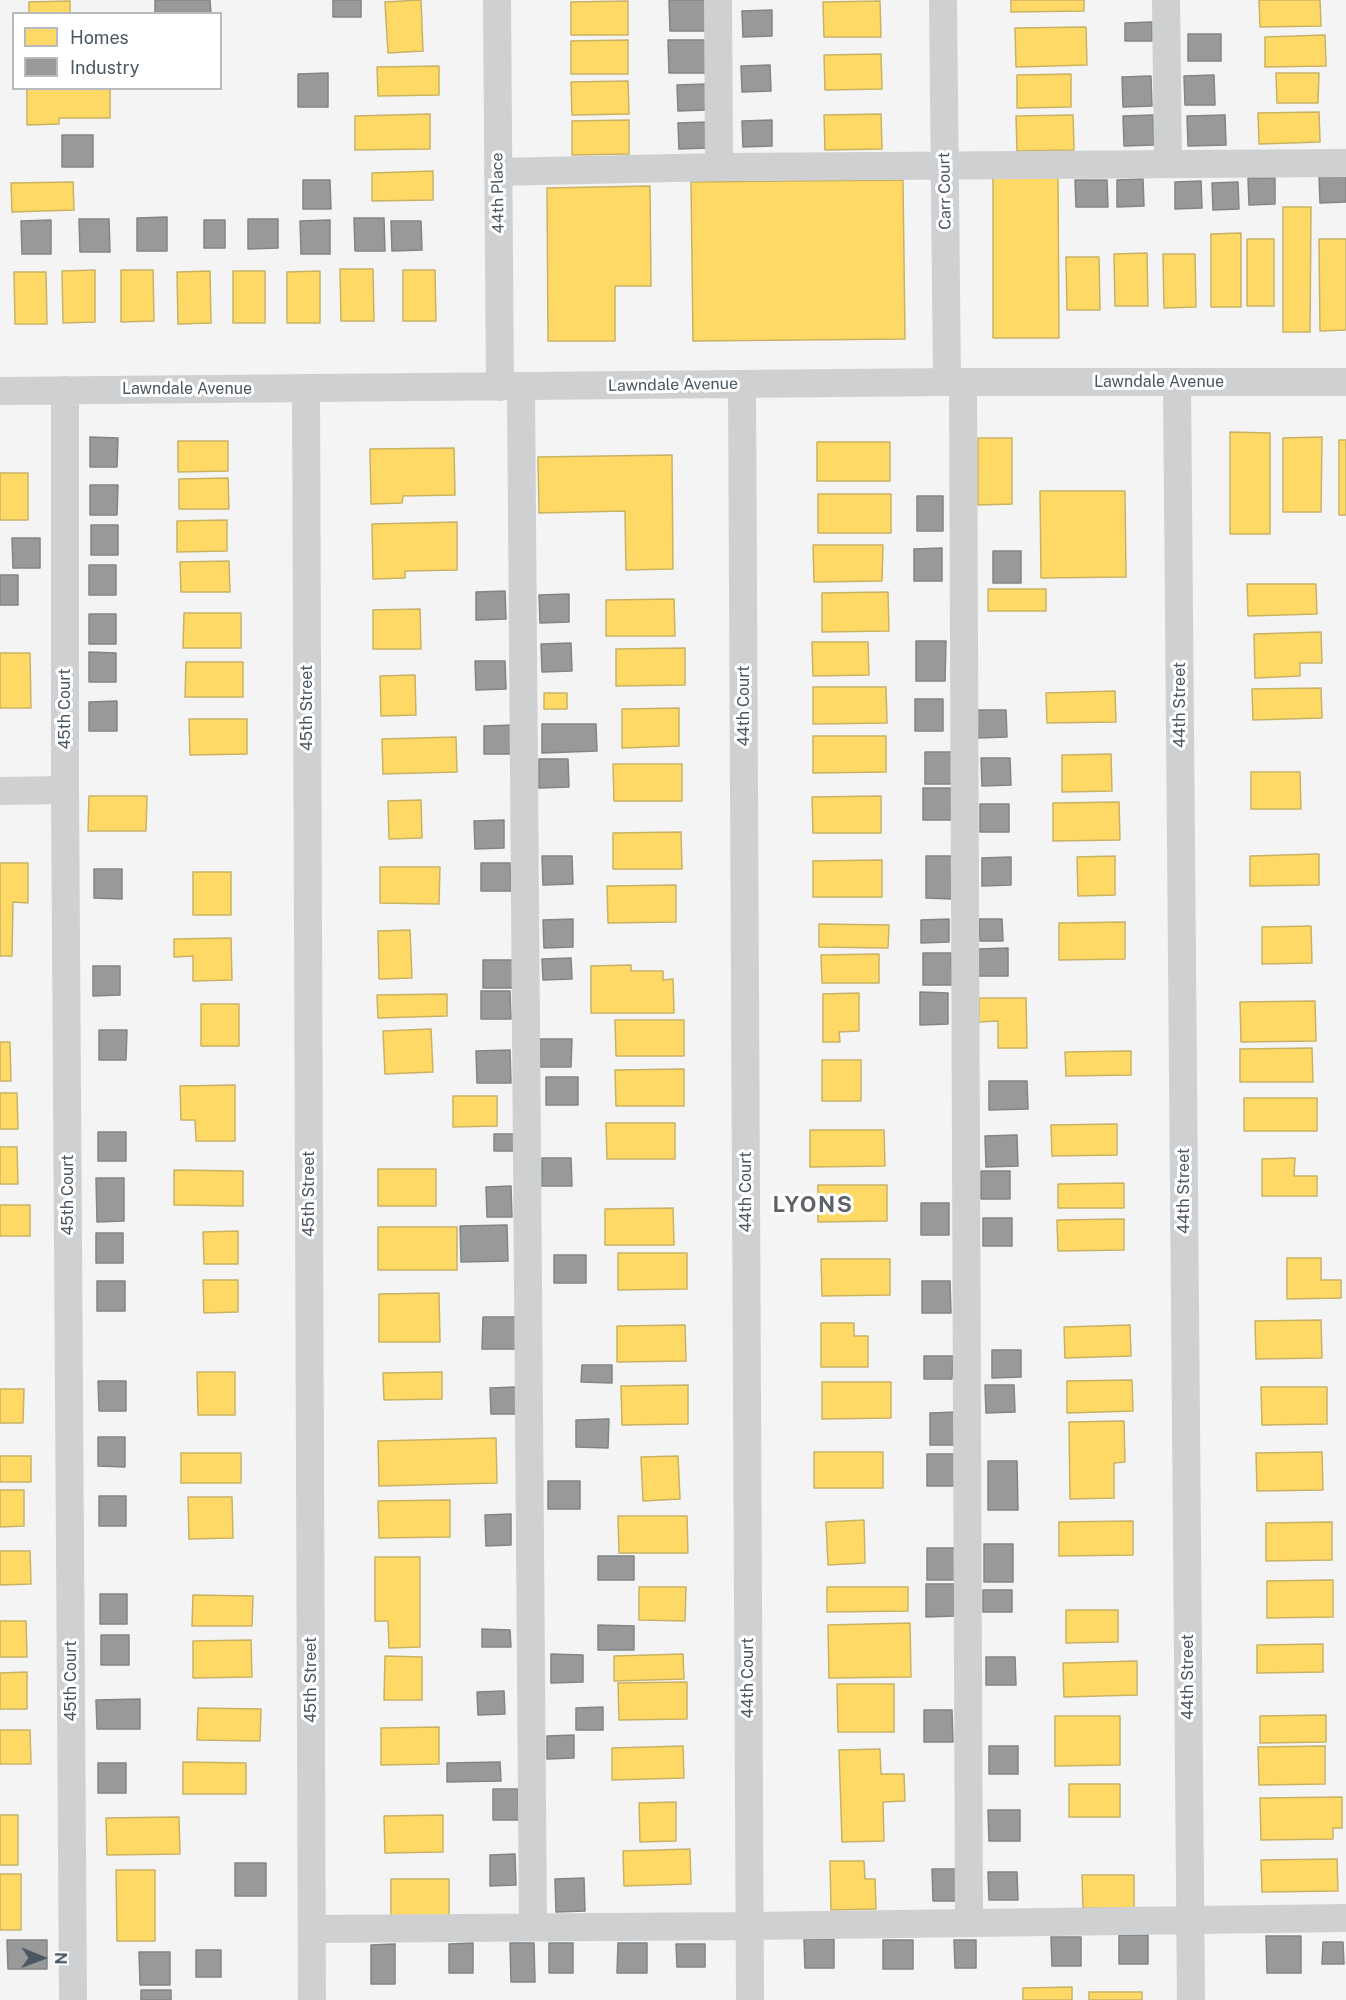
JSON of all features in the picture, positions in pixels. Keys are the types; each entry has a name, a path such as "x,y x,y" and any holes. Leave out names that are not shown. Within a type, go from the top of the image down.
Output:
{"street":[{"name":"44th Place","path":"497,0 498,172 511,387 533,1928"},
{"path":"718,0 719,167"},
{"name":"Carr Court","path":"943,0 945,166 955,382 969,1923"},
{"path":"1166,0 1168,164"},
{"path":"498,172 719,167 1346,163"},
{"name":"44th Street","path":"1177,381 1191,2000"},
{"name":"Lawndale Avenue","path":"0,391 955,382 1346,382"},
{"name":"44th Court","path":"742,385 750,2000"},
{"name":"45th Street","path":"306,388 312,2000"},
{"name":"45th Court","path":"65,390 65,790 73,2000"},
{"path":"0,791 65,790"},
{"path":"312,1929 1346,1918"}],"building: Homes":[{"path":"421,0 423,51 388,53 385,2"},
{"path":"1011,0 1084,0 1084,11 1011,12"},
{"path":"1259,0 1320,0 1321,26 1260,27"},
{"path":"70,1 70,12 29,12 29,2"},
{"path":"628,1 628,35 571,35 571,2"},
{"path":"880,1 881,37 824,37 823,2"},
{"path":"1086,27 1087,65 1016,67 1015,28"},
{"path":"1325,35 1326,66 1265,67 1265,37"},
{"path":"628,40 628,74 571,74 571,41"},
{"path":"881,54 882,89 825,90 824,55"},
{"path":"439,66 439,95 378,96 377,67"},
{"path":"1276,73 1319,73 1318,103 1277,103"},
{"path":"1071,74 1071,107 1017,108 1017,75"},
{"path":"628,81 629,114 572,115 571,82"},
{"path":"27,90 110,90 110,118 59,118 59,124 27,125"},
{"path":"1319,112 1320,142 1259,144 1258,113"},
{"path":"430,114 430,149 355,150 355,116"},
{"path":"881,114 882,149 825,150 824,115"},
{"path":"1073,115 1074,150 1017,151 1016,116"},
{"path":"629,120 629,154 572,155 572,121"},
{"path":"433,171 433,200 372,201 372,173"},
{"path":"993,177 1058,177 1059,338 993,338"},
{"path":"903,180 905,339 693,341 691,182"},
{"path":"73,182 74,210 12,212 11,183"},
{"path":"650,186 651,286 615,286 615,341 548,341 547,188"},
{"path":"1283,207 1311,207 1310,332 1283,332"},
{"path":"1241,233 1241,307 1211,307 1211,234"},
{"path":"1247,239 1274,239 1274,306 1247,306"},
{"path":"1319,239 1346,239 1346,330 1320,331"},
{"path":"1147,253 1148,306 1115,306 1114,254"},
{"path":"1163,254 1195,254 1196,307 1164,308"},
{"path":"1066,257 1099,257 1100,310 1067,310"},
{"path":"340,269 373,269 374,321 341,321"},
{"path":"95,270 95,322 63,323 62,271"},
{"path":"121,270 153,270 154,321 121,322"},
{"path":"403,270 435,270 436,321 403,321"},
{"path":"210,271 211,323 178,324 177,272"},
{"path":"233,271 265,271 265,323 233,323"},
{"path":"320,271 320,323 287,323 287,272"},
{"path":"14,272 46,272 47,324 15,324"},
{"path":"1230,432 1270,433 1270,534 1230,534"},
{"path":"1322,437 1321,512 1283,512 1283,438"},
{"path":"978,438 1012,438 1012,504 978,505"},
{"path":"1339,440 1346,440 1346,515 1339,515"},
{"path":"178,441 228,441 228,471 178,472"},
{"path":"817,442 890,442 890,481 817,481"},
{"path":"454,448 455,495 403,496 402,503 371,504 370,449"},
{"path":"672,455 673,569 626,570 625,511 539,513 538,457"},
{"path":"0,473 28,473 28,520 0,520"},
{"path":"228,478 229,509 179,509 179,479"},
{"path":"1040,491 1125,491 1126,577 1041,578"},
{"path":"818,494 891,494 891,533 818,533"},
{"path":"227,520 227,551 177,552 177,521"},
{"path":"457,522 457,570 405,571 405,578 373,579 372,524"},
{"path":"813,545 883,545 882,581 814,582"},
{"path":"229,561 230,592 181,592 180,562"},
{"path":"1247,584 1316,584 1317,614 1248,616"},
{"path":"988,589 1046,589 1046,611 988,611"},
{"path":"888,592 889,631 822,632 822,593"},
{"path":"674,599 675,636 606,636 606,600"},
{"path":"420,609 421,649 373,649 373,610"},
{"path":"184,613 241,613 241,648 183,648"},
{"path":"1321,632 1322,663 1300,663 1300,676 1255,678 1254,634"},
{"path":"812,642 868,642 869,675 813,676"},
{"path":"685,648 685,685 616,686 616,649"},
{"path":"0,653 30,653 31,708 0,708"},
{"path":"186,662 243,662 243,697 185,697"},
{"path":"415,675 416,715 381,716 380,676"},
{"path":"813,687 886,687 887,723 813,724"},
{"path":"1321,688 1322,718 1253,720 1252,689"},
{"path":"1115,691 1116,722 1047,723 1046,693"},
{"path":"544,693 567,693 567,709 544,709"},
{"path":"679,708 679,746 622,748 622,709"},
{"path":"189,719 247,719 247,754 190,755"},
{"path":"813,736 886,736 886,772 813,773"},
{"path":"456,737 457,772 383,774 382,739"},
{"path":"1111,754 1112,791 1062,792 1062,755"},
{"path":"613,764 682,764 682,801 614,801"},
{"path":"1251,772 1300,772 1301,809 1251,809"},
{"path":"89,796 147,796 146,831 88,831"},
{"path":"881,796 881,833 813,833 812,797"},
{"path":"421,800 422,838 389,839 388,801"},
{"path":"1119,802 1120,840 1053,841 1053,803"},
{"path":"681,832 682,869 613,869 613,833"},
{"path":"1319,854 1319,885 1250,886 1250,856"},
{"path":"1115,856 1115,895 1078,896 1077,857"},
{"path":"882,860 882,897 813,897 813,861"},
{"path":"0,863 28,863 28,903 13,902 12,956 0,956"},
{"path":"380,867 440,867 439,904 380,903"},
{"path":"193,872 231,872 231,915 193,915"},
{"path":"676,885 676,922 608,923 607,886"},
{"path":"1125,922 1125,959 1059,960 1059,923"},
{"path":"819,924 889,925 888,948 819,947"},
{"path":"1311,926 1312,963 1262,964 1262,927"},
{"path":"410,930 412,978 379,979 378,931"},
{"path":"231,938 232,980 193,981 193,956 174,957 174,939"},
{"path":"879,954 879,983 822,983 821,955"},
{"path":"631,965 631,971 663,971 663,980 673,979 674,1013 591,1013 591,966"},
{"path":"859,993 859,1031 839,1032 840,1042 823,1042 823,994"},
{"path":"447,994 447,1016 378,1018 377,995"},
{"path":"979,998 1026,998 1027,1048 998,1048 998,1021 979,1022"},
{"path":"1315,1001 1316,1041 1241,1042 1240,1002"},
{"path":"201,1004 239,1004 239,1046 201,1046"},
{"path":"615,1020 684,1020 684,1056 616,1056"},
{"path":"431,1029 433,1072 385,1074 383,1031"},
{"path":"0,1042 10,1042 11,1081 0,1081"},
{"path":"1312,1048 1313,1082 1240,1082 1240,1049"},
{"path":"1131,1051 1131,1075 1066,1076 1065,1052"},
{"path":"822,1060 861,1060 861,1101 822,1101"},
{"path":"684,1069 684,1106 616,1106 615,1070"},
{"path":"235,1085 235,1141 196,1141 195,1120 181,1120 180,1086"},
{"path":"0,1093 17,1093 18,1129 0,1129"},
{"path":"453,1096 497,1096 497,1126 453,1127"},
{"path":"1244,1098 1317,1098 1317,1131 1244,1131"},
{"path":"606,1123 675,1123 675,1159 607,1159"},
{"path":"1117,1124 1117,1155 1052,1156 1051,1125"},
{"path":"810,1130 884,1130 885,1166 810,1167"},
{"path":"0,1147 17,1147 18,1184 0,1184"},
{"path":"1295,1158 1294,1176 1317,1176 1317,1196 1262,1196 1262,1159"},
{"path":"378,1169 436,1169 436,1206 378,1206"},
{"path":"174,1170 243,1171 243,1206 174,1205"},
{"path":"1124,1183 1124,1208 1058,1208 1058,1184"},
{"path":"818,1185 887,1185 887,1221 818,1222"},
{"path":"0,1205 30,1205 30,1236 0,1236"},
{"path":"673,1208 674,1245 605,1245 605,1209"},
{"path":"1124,1219 1124,1250 1058,1251 1057,1220"},
{"path":"378,1227 457,1227 457,1270 378,1270"},
{"path":"238,1231 238,1264 204,1264 203,1232"},
{"path":"618,1253 687,1253 687,1289 618,1290"},
{"path":"1287,1258 1321,1258 1321,1280 1341,1280 1341,1298 1287,1299"},
{"path":"821,1259 890,1259 890,1295 822,1296"},
{"path":"203,1280 238,1280 238,1312 204,1313"},
{"path":"439,1293 440,1342 379,1342 379,1294"},
{"path":"1321,1320 1322,1358 1256,1359 1255,1321"},
{"path":"821,1323 854,1323 854,1336 868,1336 868,1367 821,1367"},
{"path":"685,1325 686,1361 617,1362 617,1326"},
{"path":"1130,1325 1131,1356 1065,1358 1064,1327"},
{"path":"197,1372 235,1372 235,1415 198,1415"},
{"path":"442,1372 442,1399 384,1400 383,1373"},
{"path":"1132,1380 1133,1411 1067,1413 1067,1381"},
{"path":"822,1382 891,1382 891,1418 822,1419"},
{"path":"688,1385 688,1424 622,1425 621,1386"},
{"path":"1261,1387 1327,1387 1327,1424 1262,1425"},
{"path":"0,1389 24,1389 23,1423 0,1423"},
{"path":"1124,1421 1125,1462 1114,1463 1114,1498 1070,1499 1069,1422"},
{"path":"496,1438 497,1483 379,1486 378,1441"},
{"path":"814,1452 883,1452 883,1488 814,1488"},
{"path":"1322,1452 1323,1490 1257,1491 1256,1453"},
{"path":"181,1453 241,1453 241,1483 181,1483"},
{"path":"0,1456 31,1456 31,1482 0,1482"},
{"path":"678,1456 680,1499 643,1501 641,1457"},
{"path":"0,1490 24,1490 24,1526 0,1527"},
{"path":"188,1497 232,1497 233,1538 189,1539"},
{"path":"450,1500 450,1537 379,1538 378,1501"},
{"path":"618,1516 687,1516 688,1553 619,1553"},
{"path":"864,1520 865,1563 828,1565 826,1522"},
{"path":"1133,1521 1133,1555 1059,1556 1059,1522"},
{"path":"1332,1522 1332,1560 1266,1561 1266,1523"},
{"path":"0,1551 30,1551 31,1584 0,1585"},
{"path":"375,1557 420,1557 420,1647 389,1648 388,1621 375,1621"},
{"path":"1333,1580 1333,1617 1267,1618 1267,1581"},
{"path":"639,1587 686,1587 685,1621 639,1620"},
{"path":"827,1587 908,1587 908,1611 827,1612"},
{"path":"193,1595 253,1596 252,1626 192,1626"},
{"path":"1066,1610 1118,1610 1118,1642 1066,1643"},
{"path":"0,1621 26,1621 27,1657 0,1657"},
{"path":"910,1623 911,1677 829,1678 828,1625"},
{"path":"251,1640 252,1677 193,1678 193,1641"},
{"path":"1323,1644 1323,1672 1257,1673 1257,1645"},
{"path":"683,1654 684,1679 614,1681 614,1656"},
{"path":"385,1656 422,1657 422,1700 384,1700"},
{"path":"1137,1661 1137,1695 1064,1697 1063,1663"},
{"path":"27,1672 27,1709 0,1709 0,1673"},
{"path":"687,1682 687,1719 619,1720 618,1683"},
{"path":"837,1684 894,1684 894,1732 838,1732"},
{"path":"198,1708 261,1709 260,1741 197,1740"},
{"path":"1326,1715 1326,1742 1260,1743 1260,1716"},
{"path":"1055,1716 1120,1716 1120,1765 1055,1766"},
{"path":"439,1727 439,1764 381,1765 381,1728"},
{"path":"0,1730 30,1730 31,1764 0,1764"},
{"path":"683,1746 684,1778 612,1780 612,1748"},
{"path":"1325,1746 1325,1784 1259,1785 1258,1747"},
{"path":"880,1749 881,1774 904,1774 905,1801 883,1802 884,1841 842,1842 839,1750"},
{"path":"183,1762 246,1763 246,1794 183,1794"},
{"path":"1069,1784 1120,1784 1120,1817 1069,1817"},
{"path":"1342,1797 1342,1828 1333,1828 1333,1839 1261,1840 1260,1798"},
{"path":"676,1802 676,1841 640,1842 639,1803"},
{"path":"0,1815 18,1815 18,1865 0,1865"},
{"path":"443,1815 443,1852 385,1853 384,1816"},
{"path":"179,1817 180,1854 107,1855 106,1818"},
{"path":"690,1849 691,1884 624,1886 623,1851"},
{"path":"1337,1859 1338,1891 1262,1892 1261,1860"},
{"path":"830,1861 864,1861 865,1879 875,1879 876,1909 831,1910"},
{"path":"116,1870 155,1870 155,1941 117,1941"},
{"path":"0,1874 21,1874 21,1930 0,1930"},
{"path":"1082,1875 1134,1875 1134,1908 1083,1908"},
{"path":"391,1879 449,1879 449,1916 391,1916"},
{"path":"1072,1987 1072,2000 1023,2000 1023,1988"},
{"path":"1089,1992 1142,1992 1142,2000 1089,2000"}],"building: Industry":[{"path":"155,0 210,0 211,12 155,12"},
{"path":"333,0 361,0 361,17 333,17"},
{"path":"669,0 708,0 708,31 670,31"},
{"path":"772,10 772,36 743,37 742,11"},
{"path":"1152,22 1152,41 1125,41 1125,23"},
{"path":"1188,34 1221,34 1221,61 1188,61"},
{"path":"668,40 709,40 709,73 669,73"},
{"path":"770,65 771,91 742,92 741,66"},
{"path":"328,73 328,107 298,107 298,74"},
{"path":"1214,75 1215,105 1185,105 1184,76"},
{"path":"1151,76 1152,106 1123,107 1122,77"},
{"path":"707,84 707,110 678,111 677,85"},
{"path":"1153,115 1154,145 1124,146 1123,116"},
{"path":"1225,115 1226,145 1188,146 1187,116"},
{"path":"772,120 772,146 743,147 742,121"},
{"path":"708,122 708,148 679,149 678,123"},
{"path":"62,135 93,135 93,167 62,167"},
{"path":"1346,175 1346,202 1320,203 1319,176"},
{"path":"1248,178 1275,178 1275,204 1249,205"},
{"path":"1143,179 1144,206 1117,207 1117,180"},
{"path":"303,180 330,180 331,209 303,209"},
{"path":"1075,180 1107,180 1108,207 1076,207"},
{"path":"1201,181 1202,208 1175,209 1175,182"},
{"path":"1238,182 1239,209 1213,210 1212,183"},
{"path":"167,217 167,251 137,251 137,218"},
{"path":"354,218 384,218 385,251 355,251"},
{"path":"79,219 109,219 110,252 80,252"},
{"path":"248,219 278,219 278,248 248,249"},
{"path":"51,220 51,254 22,254 21,221"},
{"path":"204,220 225,220 225,248 204,248"},
{"path":"330,220 330,254 301,254 300,221"},
{"path":"391,221 421,221 422,250 392,251"},
{"path":"90,437 118,438 117,467 90,467"},
{"path":"90,485 118,485 117,515 90,515"},
{"path":"917,496 943,496 943,531 917,531"},
{"path":"91,525 118,525 118,555 91,555"},
{"path":"12,538 40,538 40,568 13,568"},
{"path":"942,548 942,581 914,581 914,549"},
{"path":"993,551 1021,551 1021,583 993,583"},
{"path":"89,565 116,565 116,595 89,595"},
{"path":"0,575 18,575 18,605 0,605"},
{"path":"505,591 506,619 476,620 476,592"},
{"path":"569,594 569,622 540,623 539,595"},
{"path":"89,614 116,614 116,644 89,644"},
{"path":"916,641 946,641 945,681 916,681"},
{"path":"571,643 572,671 542,672 541,644"},
{"path":"89,652 116,653 116,682 89,682"},
{"path":"475,661 505,661 506,689 476,690"},
{"path":"915,699 943,699 943,731 915,731"},
{"path":"117,701 117,731 89,731 89,702"},
{"path":"977,710 1006,710 1007,737 978,738"},
{"path":"542,724 596,724 597,751 542,753"},
{"path":"513,725 514,754 484,754 484,726"},
{"path":"925,752 953,752 953,784 925,784"},
{"path":"981,758 1010,758 1011,785 982,786"},
{"path":"539,759 568,759 569,787 539,788"},
{"path":"923,788 951,788 951,820 923,820"},
{"path":"980,804 1009,804 1009,832 980,832"},
{"path":"504,820 504,848 475,849 474,821"},
{"path":"542,856 572,856 573,884 543,885"},
{"path":"926,856 954,856 953,899 926,898"},
{"path":"1011,857 1011,885 982,886 982,858"},
{"path":"481,863 510,863 511,891 481,891"},
{"path":"94,869 122,869 122,899 94,898"},
{"path":"573,919 573,947 544,948 543,920"},
{"path":"949,919 949,942 921,943 921,920"},
{"path":"979,919 1002,919 1003,941 980,941"},
{"path":"1008,948 1008,976 979,976 979,949"},
{"path":"923,953 951,953 952,985 923,985"},
{"path":"571,958 572,979 543,980 542,959"},
{"path":"483,960 513,960 513,988 483,988"},
{"path":"93,966 120,966 120,995 93,996"},
{"path":"481,991 510,991 511,1019 481,1019"},
{"path":"920,992 948,993 948,1024 920,1025"},
{"path":"99,1030 127,1030 126,1060 99,1060"},
{"path":"540,1039 572,1039 571,1067 540,1067"},
{"path":"510,1050 511,1083 477,1083 476,1051"},
{"path":"546,1077 578,1077 578,1105 546,1105"},
{"path":"989,1081 1027,1081 1028,1109 989,1110"},
{"path":"98,1132 126,1132 126,1161 98,1161"},
{"path":"494,1134 515,1134 515,1151 494,1151"},
{"path":"1017,1135 1018,1166 986,1167 985,1136"},
{"path":"542,1158 571,1158 572,1186 542,1186"},
{"path":"981,1171 1010,1171 1010,1199 981,1199"},
{"path":"96,1178 124,1178 124,1221 97,1222"},
{"path":"511,1186 512,1217 487,1217 486,1187"},
{"path":"921,1203 949,1203 949,1235 921,1235"},
{"path":"983,1218 1012,1218 1012,1246 983,1246"},
{"path":"507,1225 508,1261 461,1262 460,1226"},
{"path":"96,1233 123,1233 123,1263 96,1263"},
{"path":"554,1255 586,1255 586,1283 554,1283"},
{"path":"97,1281 125,1281 125,1311 97,1311"},
{"path":"922,1281 950,1281 951,1313 922,1313"},
{"path":"483,1317 515,1317 516,1349 482,1349"},
{"path":"992,1350 1021,1350 1021,1377 992,1378"},
{"path":"924,1356 953,1356 952,1379 924,1379"},
{"path":"582,1365 612,1365 612,1383 581,1382"},
{"path":"98,1381 126,1381 126,1411 99,1411"},
{"path":"985,1385 1014,1385 1015,1412 986,1413"},
{"path":"516,1387 517,1414 491,1414 490,1388"},
{"path":"958,1412 958,1445 930,1445 930,1413"},
{"path":"609,1419 608,1448 576,1447 576,1420"},
{"path":"98,1437 125,1437 125,1467 98,1466"},
{"path":"927,1454 955,1454 955,1486 927,1486"},
{"path":"988,1461 1017,1461 1018,1510 988,1510"},
{"path":"548,1481 580,1481 580,1509 548,1509"},
{"path":"99,1496 126,1496 126,1526 99,1526"},
{"path":"511,1514 511,1545 486,1546 485,1515"},
{"path":"984,1544 1013,1544 1013,1582 984,1582"},
{"path":"927,1548 955,1548 956,1580 927,1580"},
{"path":"598,1556 634,1556 634,1580 598,1580"},
{"path":"926,1584 954,1584 954,1616 926,1617"},
{"path":"983,1590 1012,1590 1012,1612 983,1612"},
{"path":"100,1594 127,1594 127,1624 100,1624"},
{"path":"598,1625 634,1626 634,1650 598,1650"},
{"path":"482,1629 510,1630 511,1647 482,1647"},
{"path":"101,1635 129,1635 129,1665 101,1665"},
{"path":"551,1654 583,1655 583,1682 551,1683"},
{"path":"986,1657 1015,1657 1016,1685 986,1685"},
{"path":"504,1691 505,1714 478,1715 477,1692"},
{"path":"140,1699 140,1729 97,1729 96,1700"},
{"path":"603,1707 603,1730 576,1730 576,1708"},
{"path":"924,1710 952,1710 953,1742 924,1742"},
{"path":"574,1735 574,1758 547,1759 547,1736"},
{"path":"989,1746 1018,1746 1018,1774 989,1774"},
{"path":"500,1762 501,1781 447,1782 447,1763"},
{"path":"98,1763 126,1763 126,1793 98,1793"},
{"path":"493,1789 518,1789 519,1820 493,1820"},
{"path":"988,1810 1020,1810 1020,1841 989,1841"},
{"path":"515,1854 516,1885 490,1886 490,1855"},
{"path":"235,1863 266,1863 266,1896 235,1896"},
{"path":"932,1869 960,1869 961,1901 933,1901"},
{"path":"988,1872 1017,1872 1018,1900 989,1900"},
{"path":"584,1878 585,1911 556,1912 555,1879"},
{"path":"1119,1935 1148,1935 1148,1964 1119,1964"},
{"path":"1266,1936 1301,1936 1301,1973 1267,1973"},
{"path":"1051,1937 1081,1937 1081,1966 1052,1966"},
{"path":"804,1939 834,1939 834,1968 805,1968"},
{"path":"7,1940 47,1940 47,1969 8,1969"},
{"path":"883,1940 913,1940 913,1969 883,1969"},
{"path":"954,1940 976,1940 976,1968 955,1968"},
{"path":"1323,1942 1343,1942 1344,1964 1322,1964"},
{"path":"473,1943 473,1973 449,1973 449,1944"},
{"path":"510,1943 534,1943 535,1982 511,1982"},
{"path":"549,1943 573,1943 573,1973 549,1973"},
{"path":"618,1943 647,1943 647,1973 617,1973"},
{"path":"395,1944 395,1984 371,1984 371,1945"},
{"path":"676,1944 705,1944 705,1967 677,1967"},
{"path":"196,1950 221,1950 221,1977 196,1977"},
{"path":"139,1952 170,1952 170,1985 140,1985"},
{"path":"141,1990 171,1990 171,2000 141,2000"}],"district":[{"name":"LYONS","path":"813,1205"}]}
